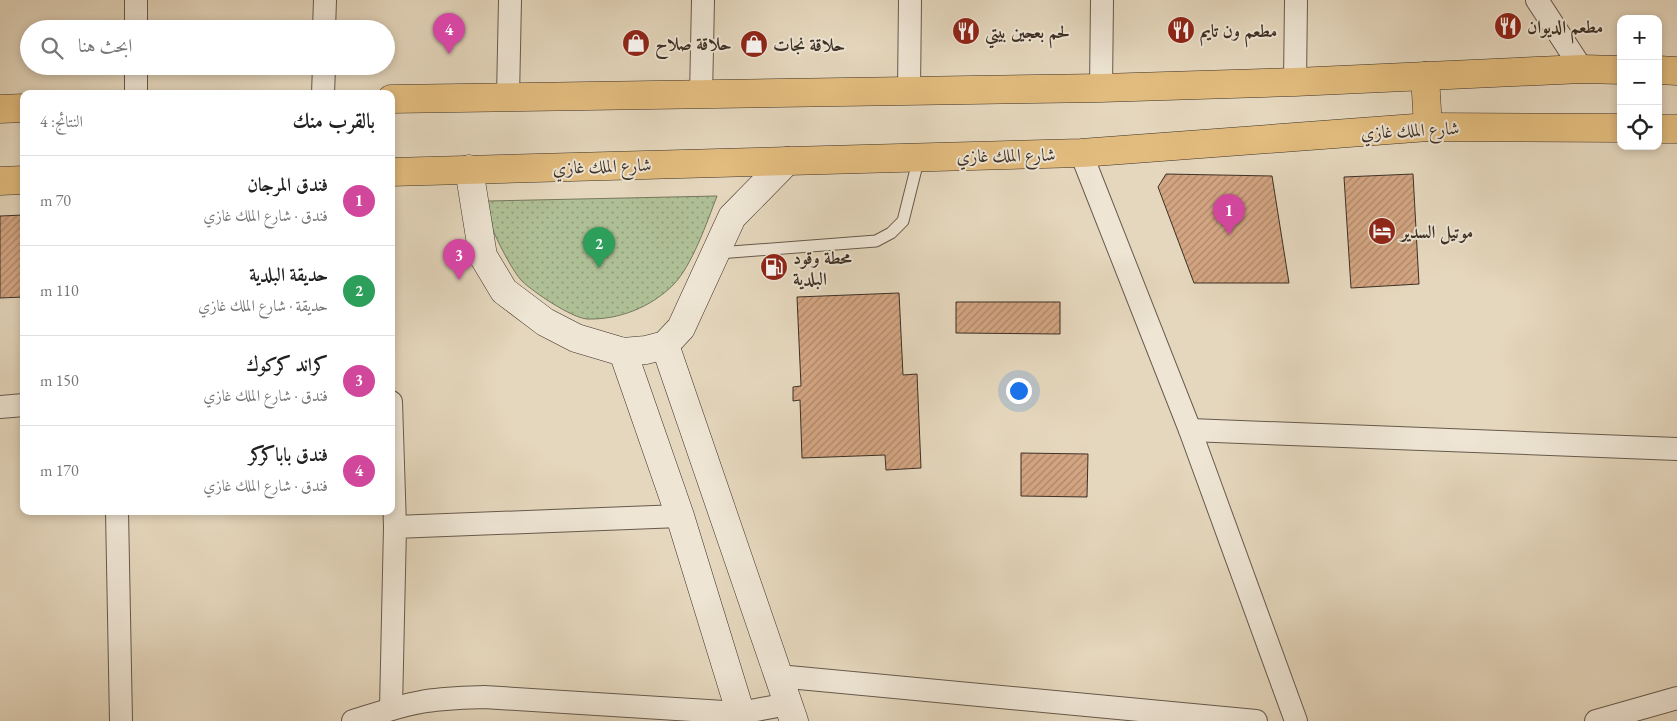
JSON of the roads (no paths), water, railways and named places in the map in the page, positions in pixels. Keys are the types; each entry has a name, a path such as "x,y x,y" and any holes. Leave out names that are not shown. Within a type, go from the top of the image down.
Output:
{"main road":[{"path":"395,99 701,96 909,90 1101,88 1295,82 1582,69 1617,70"},
{"path":"1662,70 1677,71"},
{"path":"1425,76 1428,127"},
{"path":"0,109 20,108"},
{"name":"شارع الملك غازي","path":"395,172 1081,153 1428,127 1617,128"},
{"path":"1662,129 1677,129"},
{"path":"468,169 483,256 504,291 545,322 576,338 623,352 646,350 664,345 681,328 732,217 787,161"},
{"path":"0,181 20,180"},
{"path":"664,345 791,713"},
{"path":"623,352 680,516 742,717"}],"street":[{"path":"136,0 136,20"},
{"path":"324,0 324,20"},
{"path":"508,97 510,0"},
{"path":"701,96 703,0"},
{"path":"909,90 910,0"},
{"path":"1101,88 1102,0"},
{"path":"1295,82 1296,0"},
{"path":"1537,0 1582,69"},
{"path":"136,75 136,90"},
{"path":"323,90 324,75"},
{"path":"1081,153 1190,430 1296,721"},
{"path":"0,407 20,405"},
{"path":"1190,430 1677,449"},
{"path":"117,515 121,721"},
{"path":"391,708 395,515"},
{"path":"395,527 680,516"},
{"path":"778,676 1256,721"},
{"path":"353,721 391,708 437,700 484,697 742,717 791,713"},
{"path":"1596,721 1677,698"}],"lane":[{"path":"714,253 876,242 892,233 903,221 919,158"}],"place":[{"name":"مطعم الديوان","path":"1508,26"},
{"name":"مطعم ون تايم","path":"1181,30"},
{"name":"لحم بعجين بيتي","path":"966,31"},
{"name":"حلاقة صلاح","path":"636,43"},
{"name":"حلاقة نجات","path":"754,44"},
{"name":"فندق باباكركر","path":"449,54"},
{"name":"موتيل السدير","path":"1382,231"},
{"name":"فندق المرجان","path":"1229,235"},
{"name":"محطة وقود البلدية","path":"774,267"},
{"name":"حديقة البلدية","path":"599,268"},
{"name":"كراند كركوك","path":"459,280"}]}
